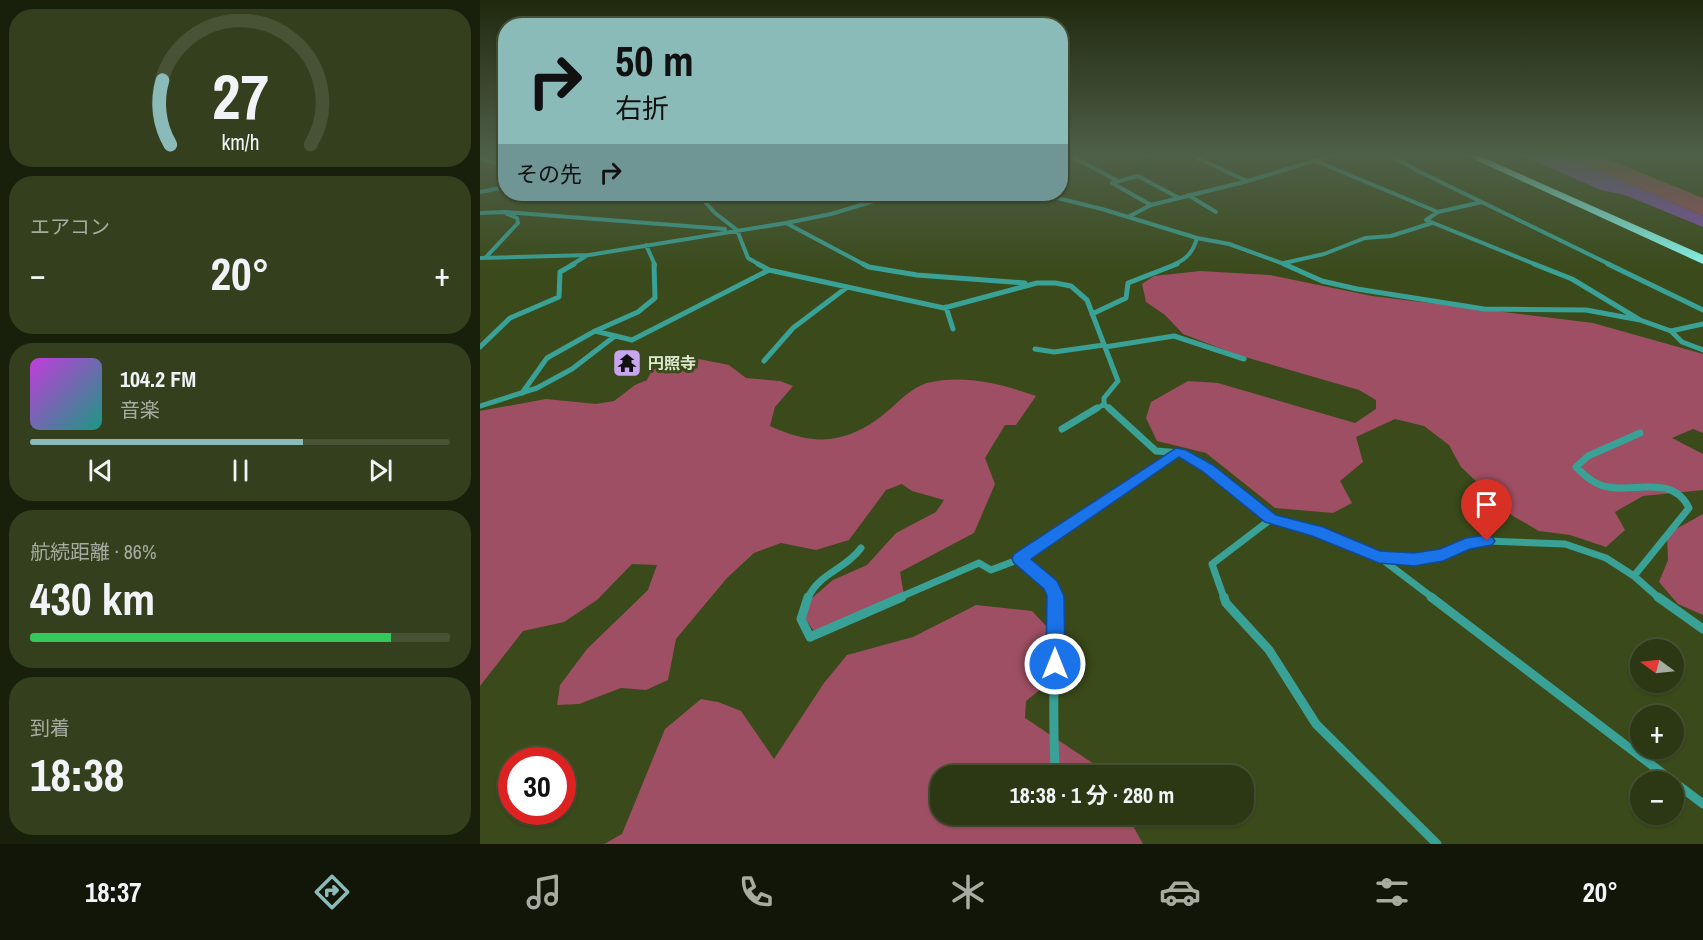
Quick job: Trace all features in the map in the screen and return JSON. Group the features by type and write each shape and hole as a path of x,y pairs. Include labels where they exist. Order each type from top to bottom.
{"highway":[{"path":"1555,193 1703,260"}],"street":[{"path":"1130,193 1151,206"},
{"path":"1170,193 1179,198"},
{"path":"1127,217 1151,206 1195,193"},
{"path":"1394,193 1438,212"},
{"path":"1465,193 1703,310"},
{"path":"1188,195 1216,212"},
{"path":"704,201 715,213 737,230 748,258 769,270 846,288 946,307 963,306 1030,284"},
{"path":"483,257 589,255 786,223 831,214 872,201"},
{"path":"1067,201 1197,238 1229,244 1283,263 1322,281 1418,300 1484,309 1586,310 1640,320 1671,331 1682,342 1703,350"},
{"path":"1482,202 1438,212 1426,220 1572,279 1640,320"},
{"path":"480,213 502,212 737,230"},
{"path":"483,257 518,223 517,218 502,212"},
{"path":"786,223 869,267 917,275 1030,284 1056,281 1071,285 1085,297 1119,381 1104,398 1104,404 1156,452 1181,453 1208,468 1271,519 1317,531 1379,557 1660,771"},
{"path":"1283,263 1324,254 1365,238 1391,236 1432,223"},
{"path":"1092,314 1126,298 1128,284 1137,277 1175,266 1189,258 1197,238"},
{"path":"522,393 547,358 596,331 638,312 655,298 655,265 646,244"},
{"path":"480,347 510,318 560,297 560,272 589,255"},
{"path":"596,331 632,340 769,270"},
{"path":"764,361 779,341 793,328 846,288"},
{"path":"946,307 953,329"},
{"path":"1671,331 1703,324"},
{"path":"480,405 537,388 572,369 615,336"},
{"path":"1035,349 1054,352 1174,336 1244,359"},
{"path":"1062,429 1104,404"},
{"path":"1634,576 1689,508 1687,500 1668,487 1608,487 1587,479 1576,467 1587,456 1640,433"},
{"path":"861,548 855,557 821,579 807,598 801,619 810,637 979,563 991,570 1020,559 1176,452"},
{"path":"1271,519 1212,564 1226,603 1269,650 1316,724 1437,844"},
{"path":"1379,557 1414,560 1443,555 1466,544 1487,541 1565,544 1606,558 1634,576 1668,606 1703,628"},
{"path":"1020,559 1051,586 1055,596 1055,687 1052,704 1055,765"},
{"path":"1684,790 1703,804"}],"shaded area":[{"path":"1617,193 1651,193 1703,216 1703,227"},
{"path":"1651,193 1692,193 1703,198 1703,216"},
{"path":"1200,271 1270,275 1372,296 1593,323 1703,354 1703,433 1693,429 1672,438 1703,454 1703,490 1643,496 1615,512 1625,530 1606,547 1570,535 1539,531 1513,516 1461,467 1449,445 1424,426 1395,419 1356,437 1363,462 1340,481 1352,503 1333,513 1275,508 1206,453 1157,441 1146,418 1151,402 1188,381 1218,383 1355,423 1376,409 1376,400 1359,390 1238,355 1183,334 1165,315 1146,302 1142,284 1154,276"},
{"path":"683,356 729,365 746,378 780,381 793,386 775,407 770,426 787,433 818,439 833,439 861,430 912,391 927,383 941,380 983,382 1036,396 1016,425 1005,425 985,458 995,484 974,533 900,572 904,595 815,633 805,618 812,598 833,580 867,565 896,533 936,512 944,500 912,491 902,484 886,490 849,540 816,550 781,543 754,553 727,578 676,639 668,680 646,690 621,688 579,704 557,705 560,685 587,649 648,590 657,565 632,564 597,600 564,622 523,631 480,686 480,411 546,399 596,404 614,401 635,385 647,380 653,370 661,364"},
{"path":"1703,514 1703,615 1678,604 1659,582 1668,560 1667,534"},
{"path":"976,605 1032,611 1048,628 1048,683 1026,701 1025,718 1096,765 930,765 930,825 1133,825 1143,844 604,844 622,834 665,729 701,699 718,702 741,711 774,759 824,683 847,655 913,637"}],"place":[{"name":"円照寺","path":"627,363"}],"route":[{"path":"1055,664 1055,596 1051,586 1020,559 1176,452 1208,468 1271,519 1317,531 1379,557 1414,560 1443,555 1466,544 1487,541"}]}
